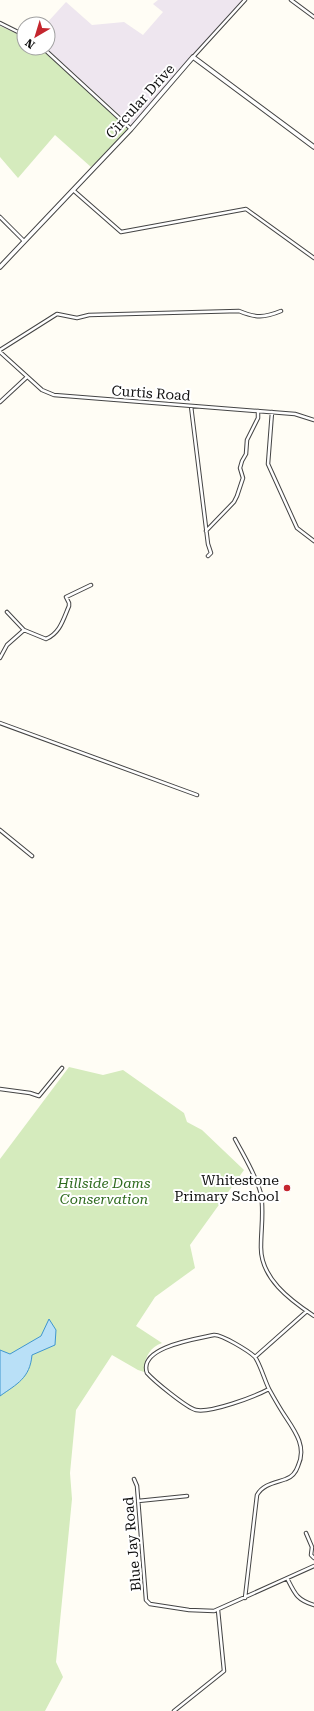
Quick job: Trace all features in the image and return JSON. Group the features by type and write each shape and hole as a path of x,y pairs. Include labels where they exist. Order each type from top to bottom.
{"street":[{"path":"193,57 245,0"},
{"path":"291,0 314,17"},
{"path":"0,23 16,31"},
{"path":"52,56 131,129"},
{"name":"Circular Drive","path":"0,267 131,129 193,57 314,147"},
{"path":"73,190 122,232 246,209 314,257"},
{"path":"0,218 24,241"},
{"path":"0,351 57,314 77,318 89,315 239,311 250,315 264,317 281,311"},
{"name":"Curtis Road","path":"0,351 42,390 54,395 295,414 314,420"},
{"path":"0,402 27,377"},
{"path":"191,406 206,531 211,553 208,556"},
{"path":"206,531 238,496 242,478 240,468 246,454 247,440 258,418 258,411"},
{"path":"272,412 268,464 297,528 314,541"},
{"path":"7,612 24,630 46,639 54,636 60,628 69,606 66,597 91,585"},
{"path":"0,658 7,645 24,630"},
{"path":"0,723 197,795"},
{"path":"0,830 32,856"},
{"path":"0,1089 30,1093 39,1096 62,1068"},
{"path":"235,1139 261,1194 263,1213 261,1248 263,1265 278,1287 314,1316"},
{"path":"255,1357 307,1311"},
{"path":"245,1598 257,1495 262,1488 288,1479 296,1471 301,1461 302,1452 298,1436 269,1389 255,1357 220,1335 186,1341 157,1351 152,1354 147,1361 147,1373 189,1408 198,1410 244,1401 269,1389"},
{"name":"Blue Jay Road","path":"134,1479 137,1486 147,1602 151,1604 209,1612 218,1610 314,1566"},
{"path":"138,1501 187,1496"},
{"path":"306,1533 312,1547 311,1555 314,1558"},
{"path":"288,1578 298,1598 304,1602 314,1605"},
{"path":"174,1711 224,1671 218,1610"}],"shaded area":[{"path":"158,0 244,0 191,57 132,126 55,56 56,16 53,16 66,2 92,25 124,22 143,35 163,12 153,4"}],"green space":[{"path":"0,26 16,33 16,56 49,56 127,127 127,131 91,167 55,135 18,178 0,157"},
{"name":"Hillside Dams Conservation","path":"69,1067 103,1075 123,1070 184,1113 187,1122 202,1130 244,1170 190,1245 195,1268 155,1297 136,1326 162,1343 154,1347 149,1352 144,1372 112,1355 76,1410 70,1473 72,1499 56,1662 63,1677 45,1711 0,1711 0,1159"}],"water":[{"path":"49,1319 56,1330 55,1345 32,1355 29,1369 22,1380 0,1396 0,1350 10,1354 41,1336"}],"place":[{"name":"Whitestone Primary School","path":"287,1188"}]}
